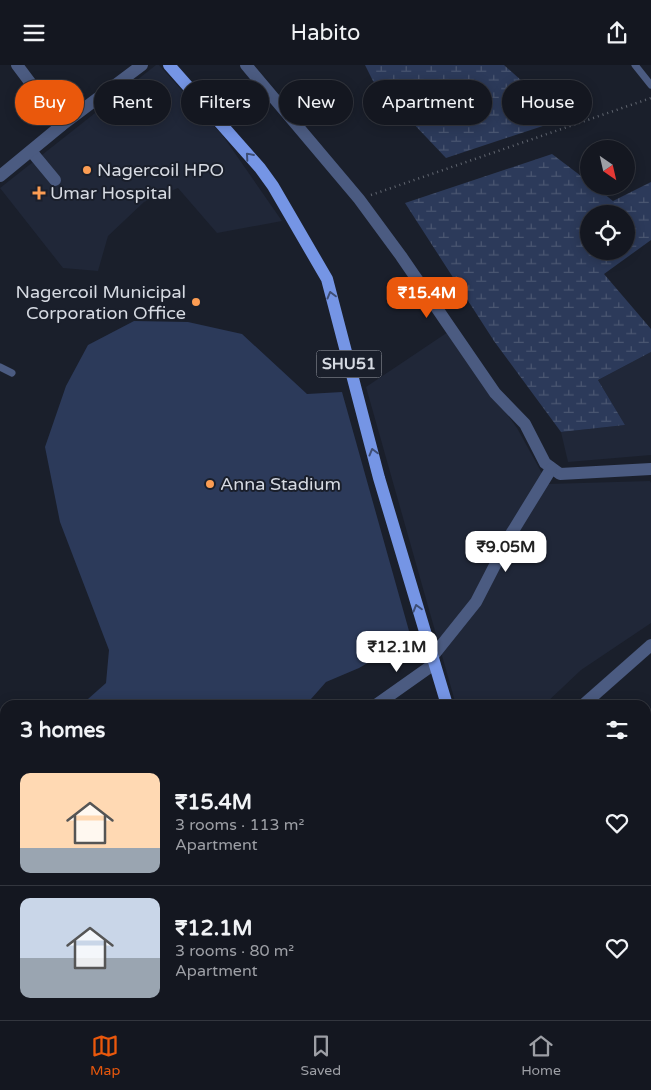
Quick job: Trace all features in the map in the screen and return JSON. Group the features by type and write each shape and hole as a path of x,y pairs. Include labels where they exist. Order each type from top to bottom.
{"main road":[{"name":"SHU51","path":"169,65 260,168 273,186 327,279 379,478 446,700"}],"street":[{"path":"17,65 28,80"},
{"path":"84,108 142,65"},
{"path":"246,65 359,199 401,256 495,393 525,424 545,463 551,469 560,474 651,469"},
{"path":"0,177 62,125"},
{"path":"31,151 55,180"},
{"path":"382,700 433,660 476,602 511,533 551,469"},
{"path":"589,700 651,645"}],"lane":[{"path":"635,65 651,85"},
{"path":"0,367 12,373"}],"path":[{"path":"359,199 651,98"}],"shaded area":[{"path":"156,65 159,65 181,89 181,125 213,125 223,136 282,221 217,233 178,188 144,202 108,236 98,271 63,268 0,188 80,125 84,125 84,122 94,114 94,125 171,125 171,80 137,80"},
{"path":"448,332 517,428 548,484 650,481 651,623 581,670 549,700 455,700 366,387"},
{"path":"651,352 651,455 568,462 561,432 625,425 598,380"}],"green space":[{"path":"365,65 504,65 521,80 502,80 502,125 546,125 446,158 415,125 492,125 492,80 372,80"},
{"path":"552,154 580,175 580,195 605,195 613,201 625,195 635,195 635,190 651,182 651,240 635,252 635,205 580,205 580,260 623,260 604,274 651,329 651,352 598,380 625,425 561,432 494,341 405,203"},
{"name":"Anna Stadium","path":"134,321 188,322 242,334 307,394 342,392 411,638 359,668 326,682 311,700 85,700 106,683 109,650 60,522 45,447 66,386 88,345"}],"place":[{"name":"Nagercoil HPO","path":"87,170"},
{"name":"Umar Hospital","path":"39,193"},
{"name":"Nagercoil Municipal Corporation Office","path":"196,302"},
{"name":"Anna Stadium","path":"210,484"}]}
